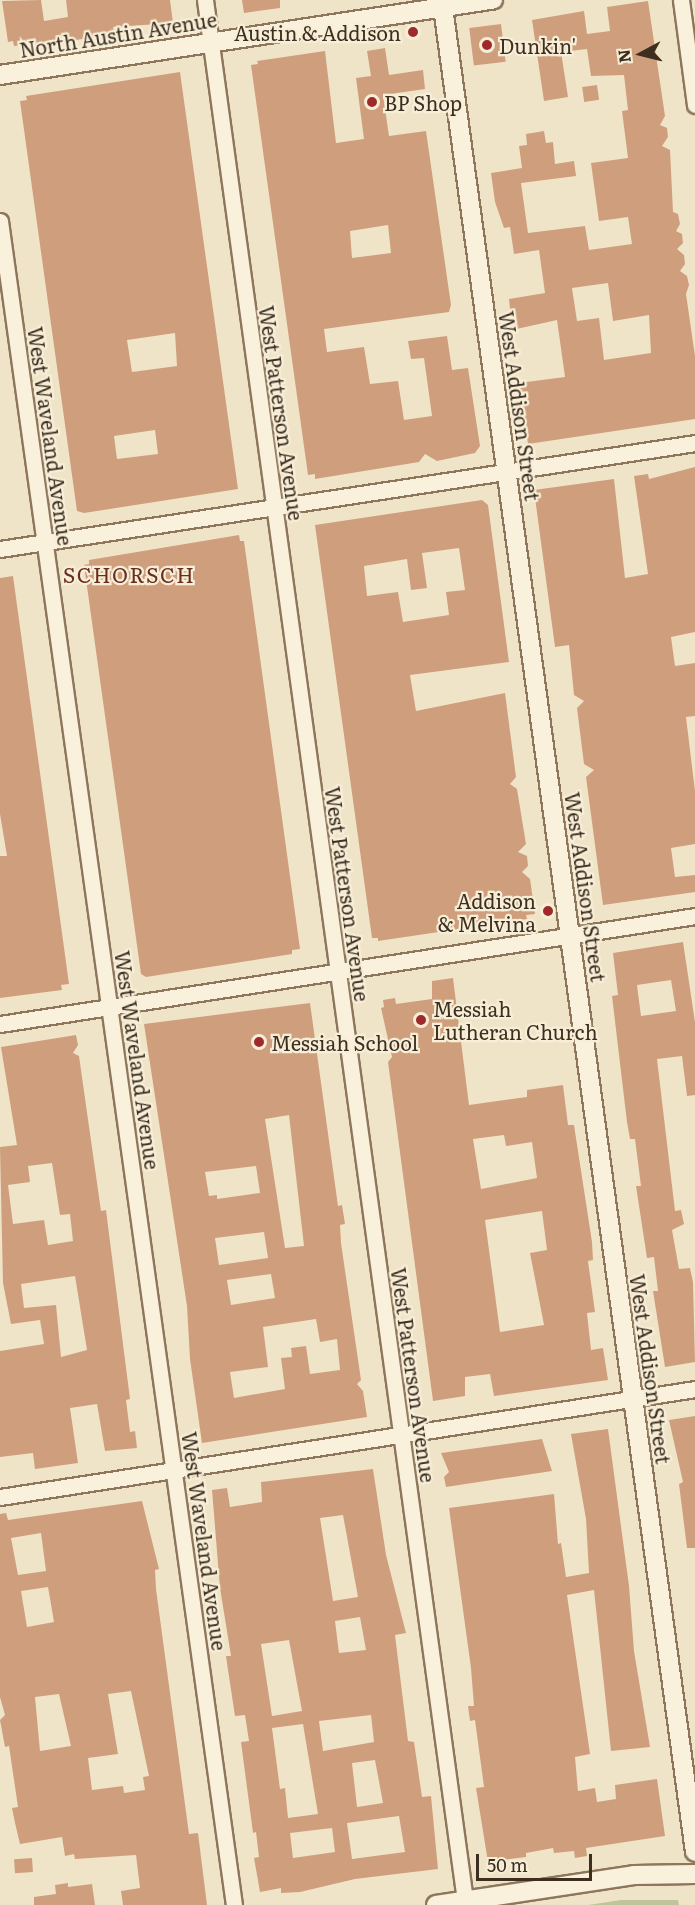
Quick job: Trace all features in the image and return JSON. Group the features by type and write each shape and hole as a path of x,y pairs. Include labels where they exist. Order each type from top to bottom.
{"street":[{"name":"West Patterson Avenue","path":"205,0 465,1901"},
{"name":"North Austin Avenue","path":"0,75 443,4 493,0"},
{"path":"681,0 695,105"},
{"name":"West Addison Street","path":"443,4 695,1852"},
{"name":"West Waveland Avenue","path":"0,221 234,1905"},
{"path":"0,549 695,443"},
{"path":"0,1024 695,916"},
{"path":"0,1497 695,1389"},
{"path":"436,1905 634,1875 695,1874"}],"green space":[{"path":"621,1900 678,1900 679,1905 588,1905"}],"building":[{"path":"41,0 44,21 68,17 66,0 170,0 173,23 113,27 114,33 71,41 14,46 13,41 8,42 2,1"},
{"path":"242,0 280,0 280,8 244,13"},
{"path":"648,1 665,116 660,125 667,128 668,137 662,146 670,150 673,212 678,214 680,224 676,231 682,234 683,243 677,249 684,255 685,264 680,271 687,276 689,285 686,294 695,356 695,419 528,444 519,383 565,377 557,320 512,330 509,299 545,293 539,250 514,254 510,227 504,228 495,202 491,173 522,168 519,146 527,145 526,134 544,131 546,143 553,142 555,164 574,161 576,176 521,183 528,233 585,226 589,250 632,244 628,217 599,221 591,163 628,158 622,111 628,110 624,75 591,76 587,49 561,52 568,97 544,101 532,20 584,11 587,34 610,31 607,7","holes":["608,283 613,321 649,315 651,353 604,360 599,318 577,321 572,288"]},
{"name":"Dunkin'","path":"501,24 506,62 474,66 469,28"},
{"path":"385,48 389,75 423,70 425,89 383,95 389,136 426,131 451,305 449,312 324,329 327,352 364,347 370,384 398,381 404,420 432,416 424,358 411,359 408,341 447,336 452,370 468,368 480,446 475,453 437,461 425,454 419,462 315,479 315,474 308,475 251,65 258,64 257,61 325,51 336,143 364,139 356,78 371,76 367,51","holes":["388,225 391,253 352,258 350,231"]},
{"path":"180,72 238,489 84,513 77,511 20,101 27,100 26,96","holes":["175,333 177,366 132,372 127,340","155,430 158,454 117,459 114,436"]},
{"path":"597,85 599,100 584,102 582,87"},
{"path":"695,467 695,632 671,637 675,666 695,663 695,716 686,717 695,791 695,844 671,848 675,877 695,875 695,892 603,905 586,777 594,770 584,764 577,708 584,701 574,695 569,645 555,647 534,490 614,479 625,578 648,574 634,476 648,474 649,479"},
{"path":"482,500 488,505 509,662 410,675 416,711 505,693 516,777 510,784 517,789 526,844 518,852 527,856 528,866 522,872 530,879 535,914 526,915 527,919 378,941 378,938 372,938 315,525","holes":["459,548 465,590 446,592 449,615 403,622 398,592 367,596 364,566 407,559 411,590 427,588 422,553"]},
{"path":"239,535 240,541 244,541 300,949 292,950 292,954 146,977 141,974 84,565 89,564 89,560"},
{"path":"13,576 69,984 61,985 62,990 0,998 0,856 7,856 0,814 0,578"},
{"path":"683,942 695,1022 695,1095 687,1096 682,1056 657,1059 675,1211 681,1210 684,1224 672,1230 679,1269 690,1268 693,1282 695,1362 665,1367 653,1291 658,1291 654,1257 647,1258 636,1186 641,1186 635,1139 630,1139 627,1122 612,996 618,995 613,953","holes":["671,980 676,1011 641,1016 637,985"]},
{"path":"453,978 469,1105 527,1097 527,1090 563,1085 568,1125 574,1125 592,1242 593,1260 588,1261 595,1312 587,1313 591,1350 603,1348 608,1380 494,1396 490,1374 465,1377 465,1396 433,1401 388,1062 392,1057 381,1008 384,1007 383,1000 395,998 396,1004 432,999 432,981","holes":["504,1135 506,1146 532,1142 537,1178 481,1189 473,1139","542,1211 547,1250 530,1253 544,1325 500,1332 485,1220"]},
{"path":"310,1003 338,1206 342,1205 345,1224 340,1225 341,1243 361,1380 357,1384 363,1391 367,1417 202,1443 190,1359 187,1306 144,1024","holes":["289,1115 304,1246 285,1248 265,1119","256,1166 260,1193 217,1199 217,1195 209,1196 205,1172","264,1232 268,1258 219,1265 215,1238","271,1274 275,1298 231,1305 227,1280","316,1319 320,1342 337,1339 340,1370 310,1374 306,1346 291,1348 292,1357 281,1358 285,1389 234,1398 230,1372 268,1367 263,1327"]},
{"path":"76,1035 78,1045 73,1053 79,1056 101,1211 106,1210 130,1399 126,1400 130,1432 135,1431 137,1448 105,1451 97,1404 70,1408 78,1463 35,1469 33,1453 0,1457 0,1351 44,1344 40,1320 11,1324 3,1283 0,1147 17,1145 1,1047","holes":["52,1163 60,1215 70,1214 73,1241 48,1245 44,1220 13,1224 8,1185 30,1182 28,1166","75,1276 87,1350 61,1357 56,1305 24,1308 21,1284"]},
{"path":"695,1416 695,1548 687,1548 679,1484 683,1482 669,1420"},
{"path":"608,1429 629,1586 634,1651 650,1747 611,1751 594,1590 567,1595 590,1754 575,1757 578,1791 595,1788 597,1802 616,1799 615,1785 657,1779 665,1836 586,1848 587,1856 575,1858 574,1851 554,1853 553,1848 526,1853 526,1857 488,1862 476,1788 484,1787 475,1720 470,1721 468,1706 474,1706 471,1668 449,1508 554,1494 558,1544 561,1543 566,1577 589,1573 586,1519 571,1434"},
{"path":"542,1439 552,1471 446,1487 444,1477 449,1472 441,1453"},
{"path":"373,1469 386,1555 406,1633 395,1635 408,1741 414,1742 422,1797 431,1796 438,1869 355,1879 300,1892 281,1893 281,1888 260,1892 254,1858 259,1857 256,1832 253,1833 241,1742 249,1741 245,1715 235,1716 228,1670 226,1656 231,1656 220,1588 212,1490 227,1488 230,1507 262,1502 261,1482","holes":["343,1515 358,1597 333,1601 320,1518","360,1617 366,1650 339,1653 335,1621","289,1640 302,1711 272,1716 261,1644","371,1715 374,1742 323,1751 319,1721","303,1724 318,1814 288,1818 285,1788 280,1789 272,1728","375,1760 383,1803 357,1807 352,1763","399,1816 405,1852 352,1859 347,1823","332,1828 335,1852 293,1858 290,1833"]},
{"path":"142,1501 159,1569 155,1570 156,1589 189,1834 198,1833 207,1905 123,1905 121,1891 140,1888 136,1855 75,1859 74,1854 65,1856 62,1837 20,1844 12,1808 18,1807 9,1746 5,1747 0,1720 5,1715 0,1697 0,1514 6,1513 8,1520","holes":["41,1533 46,1571 18,1575 11,1538","48,1587 54,1622 27,1627 21,1591","131,1691 149,1776 143,1777 145,1790 124,1793 123,1786 92,1790 88,1758 118,1754 108,1694","59,1694 71,1746 40,1751 35,1697"]},
{"path":"32,1858 33,1872 15,1873 14,1859"},
{"path":"68,1883 68,1887 92,1884 95,1905 34,1905 34,1897 56,1894 55,1885"}],"place":[{"name":"Austin & Addison","path":"413,32"},
{"name":"Dunkin'","path":"487,45"},
{"name":"BP Shop","path":"372,102"},
{"name":"Addison & Melvina","path":"548,911"},
{"name":"Messiah Lutheran Church","path":"421,1020"},
{"name":"Messiah School","path":"259,1042"}],"district":[{"name":"SCHORSCH","path":"129,574"}]}
